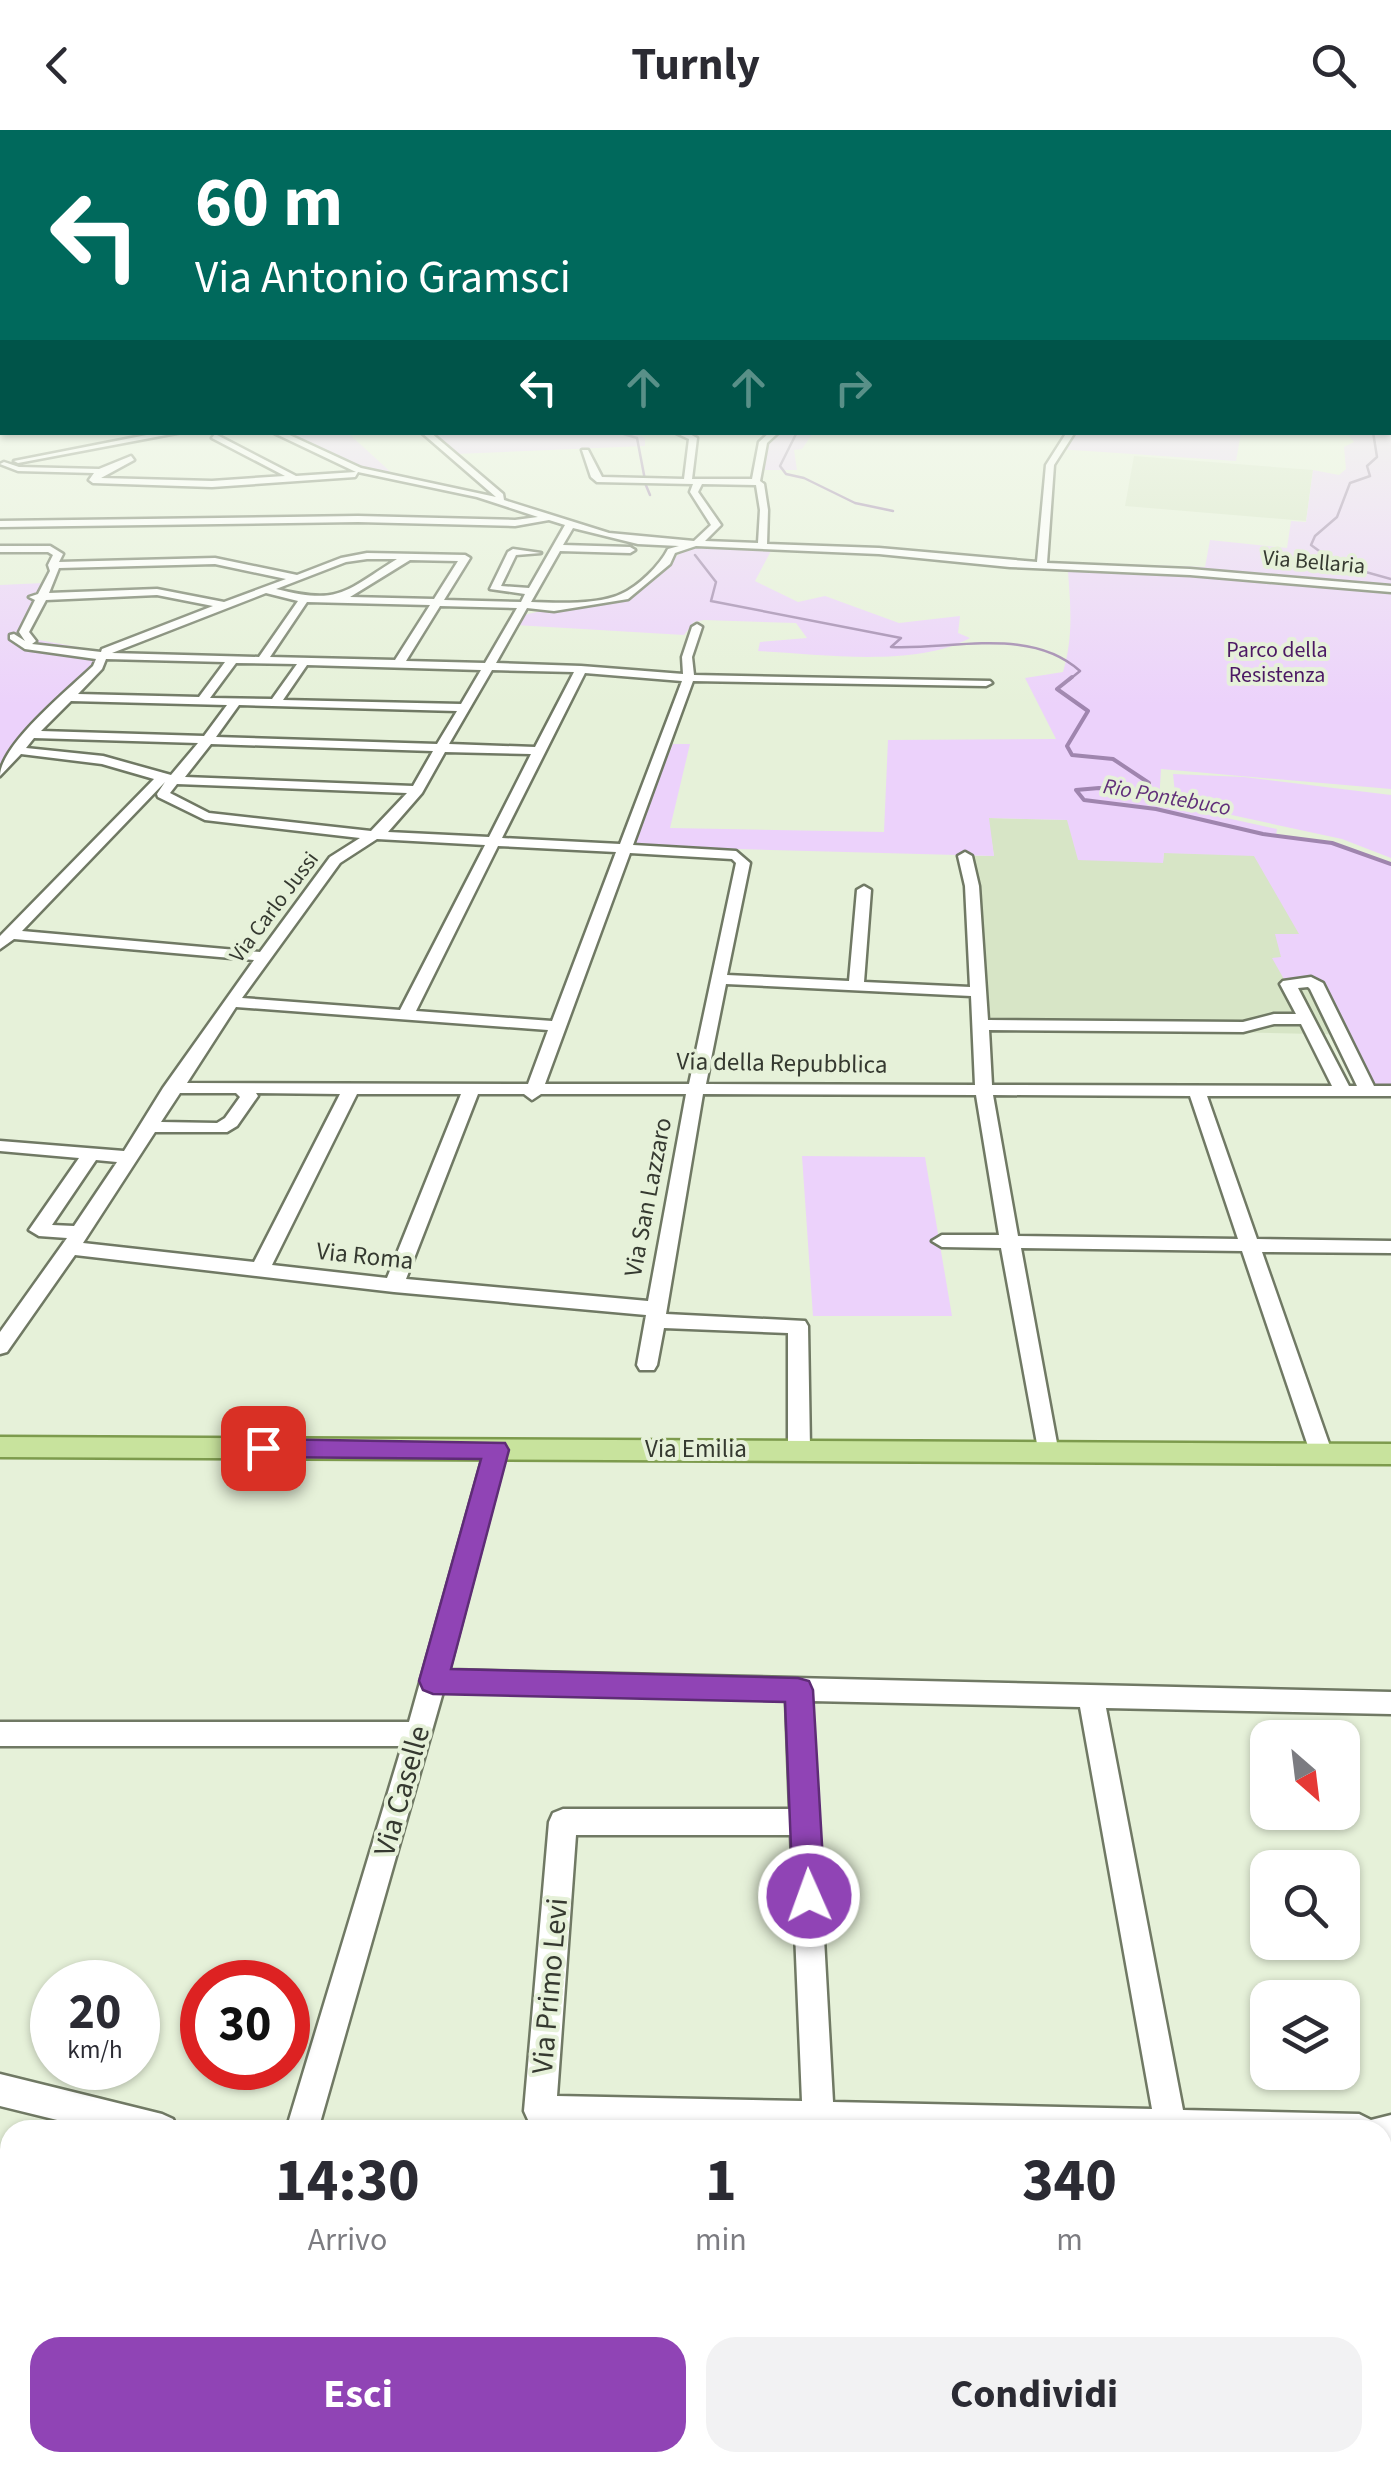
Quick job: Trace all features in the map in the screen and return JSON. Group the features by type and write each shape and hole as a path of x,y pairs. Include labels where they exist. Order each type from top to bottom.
{"main road":[{"name":"Via Emilia","path":"0,1447 1391,1454"}],"street":[{"path":"433,487 500,502 570,524"},
{"path":"490,487 500,496 500,502"},
{"path":"557,548 662,553 691,545 716,525 694,492 696,487"},
{"path":"761,487 762,547"},
{"path":"1050,487 1050,571"},
{"path":"0,524 338,519 515,523 549,518"},
{"name":"Via Bellaria","path":"570,524 645,542 878,551 1050,571 1176,572 1391,588"},
{"name":"Via Carlo Jussi","path":"0,1346 75,1240 231,1002 336,860 375,835 403,810 417,790 570,524"},
{"path":"514,620 542,609 629,594 667,562 662,553 645,542"},
{"path":"0,549 50,549 58,554 52,565"},
{"path":"533,591 495,590 512,552 536,553"},
{"path":"339,600 408,557"},
{"path":"0,772 16,750 108,656 130,642 354,558 465,558 398,664"},
{"path":"52,565 216,562 298,578"},
{"path":"14,637 55,571 52,565"},
{"path":"266,590 304,599 567,606"},
{"path":"38,597 157,592 227,606"},
{"path":"32,641 24,632 38,597"},
{"path":"262,660 304,599"},
{"path":"534,1092 689,678 687,657 697,627"},
{"path":"14,637 108,656"},
{"path":"14,637 24,646 108,656 581,668 689,678 986,683"},
{"path":"202,701 231,662"},
{"path":"276,703 302,665"},
{"path":"406,1014 581,668"},
{"path":"67,697 463,708"},
{"path":"5,939 130,806 167,779 208,740 235,702"},
{"path":"31,734 538,751"},
{"path":"0,761 16,750 114,762 167,779 417,790"},
{"path":"163,794 167,779"},
{"path":"130,806 163,794 205,816 375,835 625,847"},
{"name":"Via San Lazzaro","path":"625,847 722,852 736,856 742,863 647,1365"},
{"path":"965,856 972,886 985,1096 1048,1454"},
{"path":"856,986 864,890"},
{"path":"5,939 266,957"},
{"path":"719,980 978,992"},
{"path":"1312,982 1317,986 1355,1095 1305,1018 1288,984 1312,982"},
{"path":"231,1002 557,1026"},
{"path":"980,1025 1243,1027 1274,1019 1305,1018"},
{"name":"Via della Repubblica","path":"172,1088 244,1092 1199,1097 1391,1092"},
{"path":"260,1270 350,1091"},
{"path":"147,1127 221,1128 231,1122 244,1092"},
{"path":"394,1285 470,1092"},
{"name":"Via della Repubblica","path":"1355,1095 1391,1102"},
{"path":"1199,1097 1322,1455"},
{"path":"0,1146 128,1157"},
{"path":"75,1240 39,1230 91,1154"},
{"name":"Via Roma","path":"75,1240 260,1270 654,1315 798,1326 798,1449"},
{"path":"942,1241 1391,1247"},
{"name":"Via Caselle","path":"305,2120 419,1734 496,1450"},
{"path":"433,1681 1391,1703"},
{"path":"798,1690 818,2118"},
{"path":"1092,1696 1170,2120"},
{"path":"0,1734 419,1734"},
{"name":"Via Primo Levi","path":"806,1822 563,1822 540,2111 889,2120"},
{"path":"0,2090 122,2120"}],"shaded area":[{"path":"1128,487 1311,487 1306,521 1125,506"},
{"path":"988,818 1067,820 1163,862 1164,853 1272,854 1360,1035 985,1027 975,933 957,856 994,856"}],"green space":[{"name":"Parco della Resistenza","path":"1311,487 1391,487 1391,789 1161,769 1159,803 1277,829 1276,836 1332,843 1391,864 1391,1091 1373,1092 1318,979 1285,981 1272,958 1281,957 1275,934 1299,934 1254,856 1164,853 1163,863 1078,860 1067,820 989,818 994,856 630,846 673,744 690,744 670,828 884,832 888,740 1056,739 1025,678 1063,672 1070,623 1068,572 1087,563 1205,567 1210,540 1287,548 1291,521 1306,522"},
{"path":"772,549 755,581 798,602 825,596 899,623 960,616 958,633 970,638 922,653 867,657 758,651 760,642 807,638 796,623 704,620 694,622 684,635 515,625 524,615 624,598 683,551"},
{"path":"44,583 22,637 100,651 106,659 0,766 0,585"},
{"path":"1173,774 1244,777 1391,795 1391,858 1342,839 1176,803"},
{"path":"802,1156 925,1157 952,1316 813,1316"}],"waterway":[{"name":"Rio Pontebuco","path":"647,487 650,495"},
{"path":"823,487 855,503 893,511"},
{"path":"1348,487 1337,517 1315,536 1311,545 1337,564 1391,579"},
{"name":"Rio Pontebuco","path":"695,555 716,582 711,601 901,638 891,647 990,643 1038,649 1060,657 1080,671 1069,680"},
{"name":"Rio Pontebuco","path":"1072,677 1057,689 1088,711 1067,746 1072,755 1113,759 1149,783 1149,789 1141,794 1099,788 1076,790 1084,800 1156,809 1263,834 1332,843 1391,864"}],"route":[{"path":"263,1448 496,1450 433,1681 798,1690 809,1896"}]}
